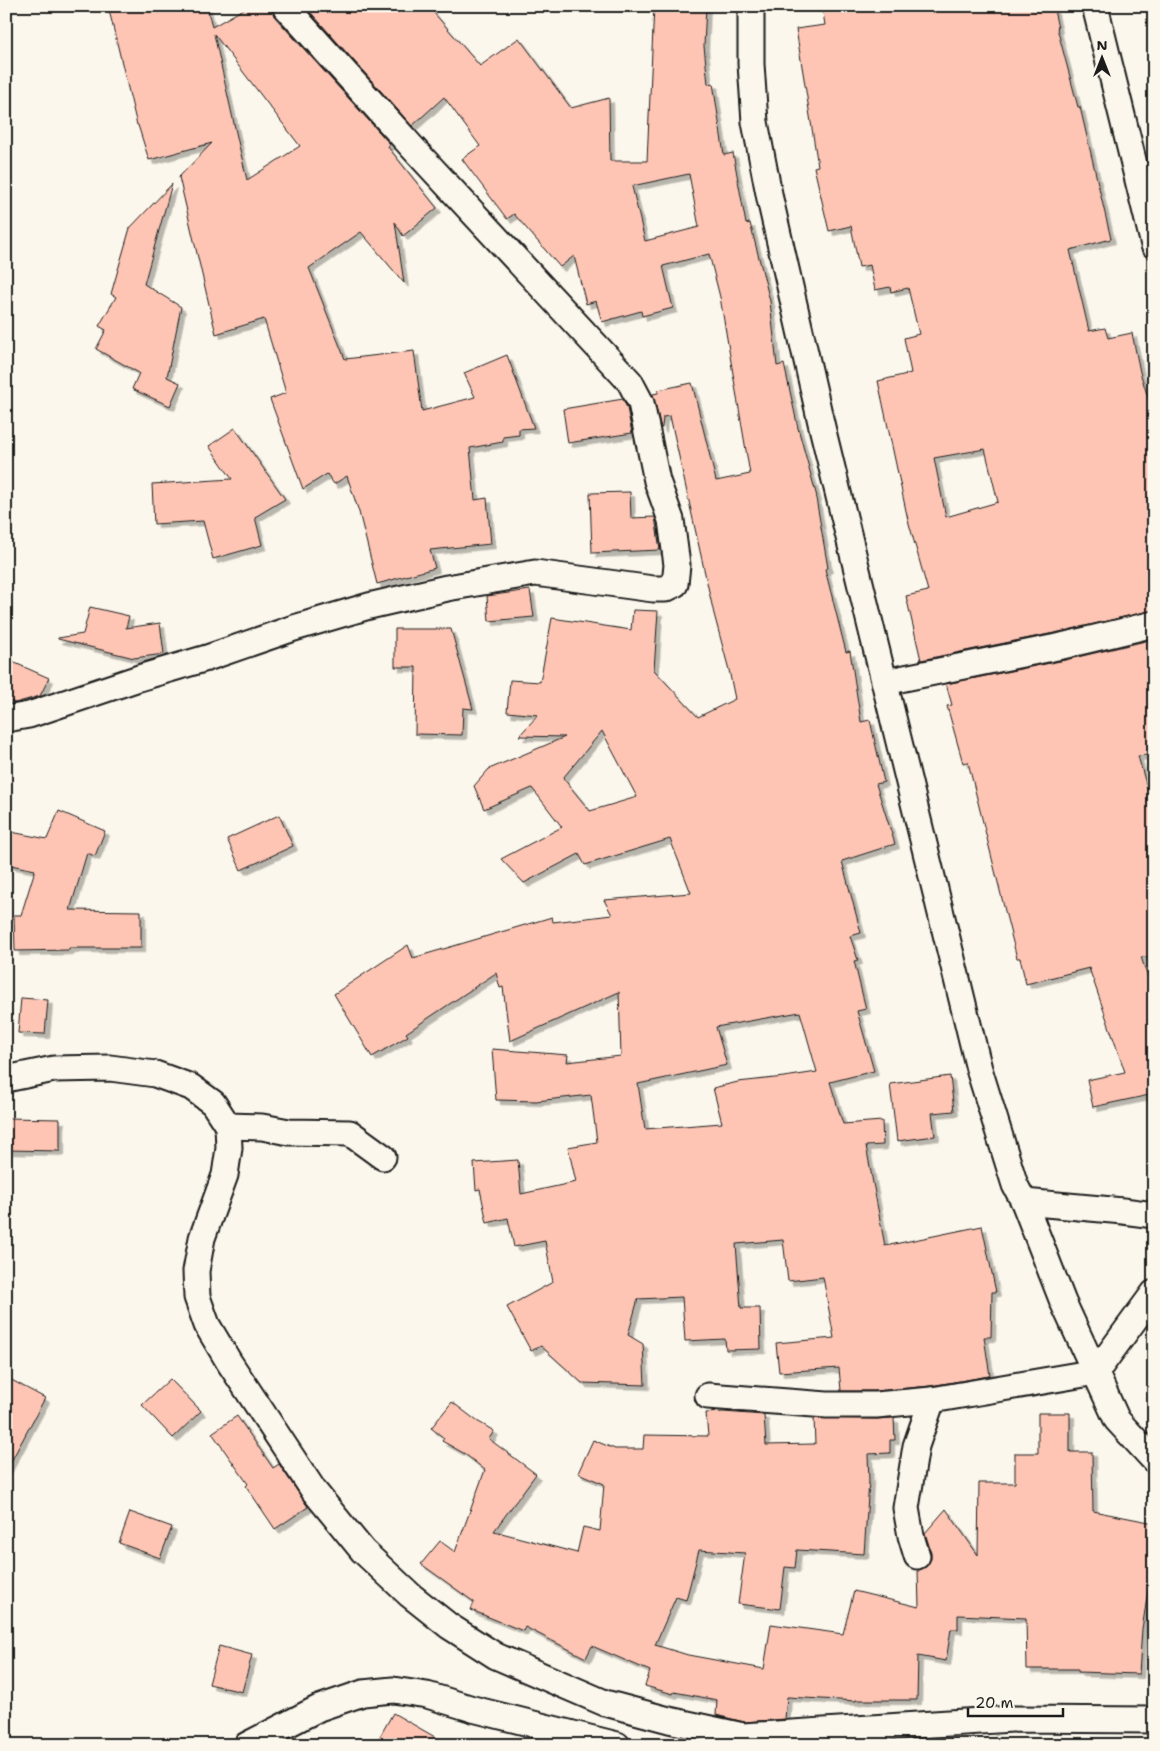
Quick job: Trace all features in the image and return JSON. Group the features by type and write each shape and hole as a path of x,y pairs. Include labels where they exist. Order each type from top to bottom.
{"street":[{"path":"6,716 12,718 29,715 140,678 208,658 294,628 370,606 447,588 535,573 653,589 665,589 675,584 677,565 671,520 656,481 642,403 630,382 432,169 285,6"},
{"path":"751,6 751,64 755,122 770,199 822,427 979,1069 1015,1185 1024,1202 1063,1302 1116,1420 1154,1460"},
{"path":"1096,6 1154,245"},
{"path":"885,682 1062,646 1154,624"},
{"path":"6,1079 54,1069 110,1068 154,1074 191,1087 213,1103 228,1126 229,1148 225,1175 202,1238 196,1271 197,1297 207,1325 314,1492 363,1551 410,1595 496,1656 605,1703 669,1720 735,1741 1012,1719 1154,1720"},
{"path":"228,1126 262,1126 290,1132 350,1133 383,1157"},
{"path":"1024,1202 1154,1215"},
{"path":"708,1396 827,1405 876,1405 932,1400 1096,1372 1154,1293"},
{"path":"917,1556 906,1508 916,1446 932,1400"},
{"path":"247,1745 319,1708 363,1693 393,1690 426,1695 473,1709 617,1745"}],"building":[{"path":"108,6 207,6 212,27 249,6 271,6 274,16 390,144 388,147 437,208 403,236 395,222 404,283 361,232 309,268 345,359 414,351 422,411 475,397 464,373 507,355 534,428 519,429 519,435 503,437 503,442 470,448 475,500 487,498 491,544 430,550 435,568 377,584 359,512 347,476 334,484 327,474 303,489 270,399 286,393 264,319 216,334 179,177 212,143 149,160 137,125","holes":["214,34 300,146 247,180"]},
{"path":"305,6 428,6 480,66 519,38 571,108 609,98 610,161 647,161 654,6 706,6 704,46 708,84 713,83 724,155 733,153 746,224 750,223 770,301 777,366 784,364 798,428 817,497 828,568 825,569 846,652 850,651 861,722 870,720 884,782 876,784 895,844 842,861 861,933 850,936 858,960 854,961 866,1009 857,1011 874,1071 830,1082 843,1124 882,1121 883,1145 866,1146 885,1246 982,1226 996,1292 992,1292 991,1337 984,1337 990,1376 930,1386 875,1391 841,1391 839,1368 779,1372 776,1343 834,1338 823,1277 788,1281 783,1240 736,1244 741,1308 760,1308 761,1349 726,1350 725,1339 685,1341 682,1297 638,1299 628,1335 643,1344 645,1385 582,1383 541,1346 531,1351 507,1307 553,1282 545,1241 514,1247 508,1218 487,1223 480,1189 476,1190 474,1163 518,1160 521,1194 576,1182 568,1147 597,1142 591,1095 536,1101 496,1100 492,1049 568,1055 567,1062 621,1056 619,992 510,1041 503,987 500,988 496,973 406,1033 408,1036 372,1057 334,994 408,945 413,958 552,917 553,922 612,915 604,900 691,893 670,839 585,865 579,854 524,883 501,859 562,827 532,788 484,809 474,786 489,769 565,737 519,736 538,715 507,712 510,680 540,682 552,618 631,630 633,610 658,611 654,670 698,717 735,699 670,416 663,417 661,428 653,394 658,393 658,390 692,383 716,481 750,474 720,297 709,254 663,266 673,308 642,316 641,311 602,322 596,301 586,304 574,256 560,267 514,214 507,219 462,159 480,146 444,97 412,126","holes":["689,174 699,227 645,241 632,186","602,731 637,797 590,811 563,778","800,1012 817,1072 738,1082 713,1088 722,1123 645,1129 638,1084 727,1065 716,1027"]},
{"path":"822,6 1053,6 1078,107 1080,107 1111,239 1070,250 1089,331 1105,328 1108,338 1132,333 1140,372 1154,417 1154,528 1149,530 1154,557 1154,610 1059,632 921,660 906,596 928,591 908,520 878,381 911,373 904,338 919,334 908,288 891,292 890,287 875,290 870,265 859,267 851,226 829,231 814,167 818,166 796,29 825,25","holes":["985,449 998,502 946,517 934,458"]},
{"path":"172,184 144,284 181,307 167,377 180,383 170,406 132,389 139,373 96,349 106,330 99,326 116,297 111,294 130,228"},
{"path":"623,399 627,408 632,433 568,443 563,409"},
{"path":"235,428 285,499 255,517 262,545 213,559 203,521 154,524 152,484 232,479 209,446"},
{"path":"630,492 631,518 655,517 660,550 592,553 590,493"},
{"path":"530,590 534,617 489,621 487,596"},
{"path":"90,607 129,616 126,628 160,623 164,654 134,658 58,639 83,634"},
{"path":"395,629 451,629 473,709 463,708 462,735 415,734 416,667 395,667"},
{"path":"1154,639 1154,754 1138,756 1154,812 1154,956 1141,957 1154,996 1154,1094 1093,1107 1087,1080 1125,1072 1089,968 1026,984 1020,958 1017,958 968,762 963,763 947,706 952,705 946,684 1065,660"},
{"path":"6,659 49,678 40,696 15,703 6,699"},
{"path":"59,811 105,831 95,856 87,853 70,910 141,911 141,948 69,948 69,950 15,951 14,915 21,915 35,870 6,864 6,831 47,839"},
{"path":"279,815 293,846 241,870 227,839"},
{"path":"21,998 48,1000 45,1034 18,1033"},
{"path":"950,1076 954,1111 932,1113 935,1136 897,1141 890,1084"},
{"path":"6,1118 60,1119 60,1151 6,1150"},
{"path":"6,1377 45,1398 6,1471"},
{"path":"170,1379 201,1411 173,1438 142,1405"},
{"path":"452,1402 494,1431 489,1439 536,1474 494,1531 577,1553 583,1527 600,1531 604,1484 578,1473 593,1440 615,1449 643,1449 644,1435 708,1436 706,1413 723,1412 764,1415 766,1445 815,1444 814,1418 894,1418 895,1440 890,1440 890,1453 868,1454 869,1481 864,1554 797,1550 795,1568 785,1567 780,1609 738,1604 745,1553 699,1550 686,1600 676,1597 655,1645 688,1655 764,1669 771,1624 843,1634 854,1591 919,1607 918,1570 927,1566 931,1559 931,1552 925,1533 946,1509 978,1555 979,1483 1015,1483 1015,1453 1038,1453 1038,1413 1070,1413 1070,1452 1092,1452 1093,1511 1154,1523 1154,1554 1142,1629 1139,1674 1078,1672 1078,1669 1027,1669 1026,1618 958,1615 958,1629 951,1629 946,1661 918,1656 917,1700 856,1701 787,1697 785,1719 744,1722 716,1715 717,1700 674,1692 673,1694 645,1686 650,1671 592,1646 586,1658 525,1627 523,1631 471,1610 474,1602 421,1564 440,1541 455,1552 485,1470 465,1454 442,1441 444,1438 431,1428"},
{"path":"237,1416 273,1468 279,1464 308,1507 275,1529 246,1486 248,1484 212,1433"},
{"path":"130,1512 172,1527 160,1558 119,1543"},
{"path":"219,1646 252,1655 242,1692 209,1684"},
{"path":"393,1713 449,1745 375,1745"}]}
